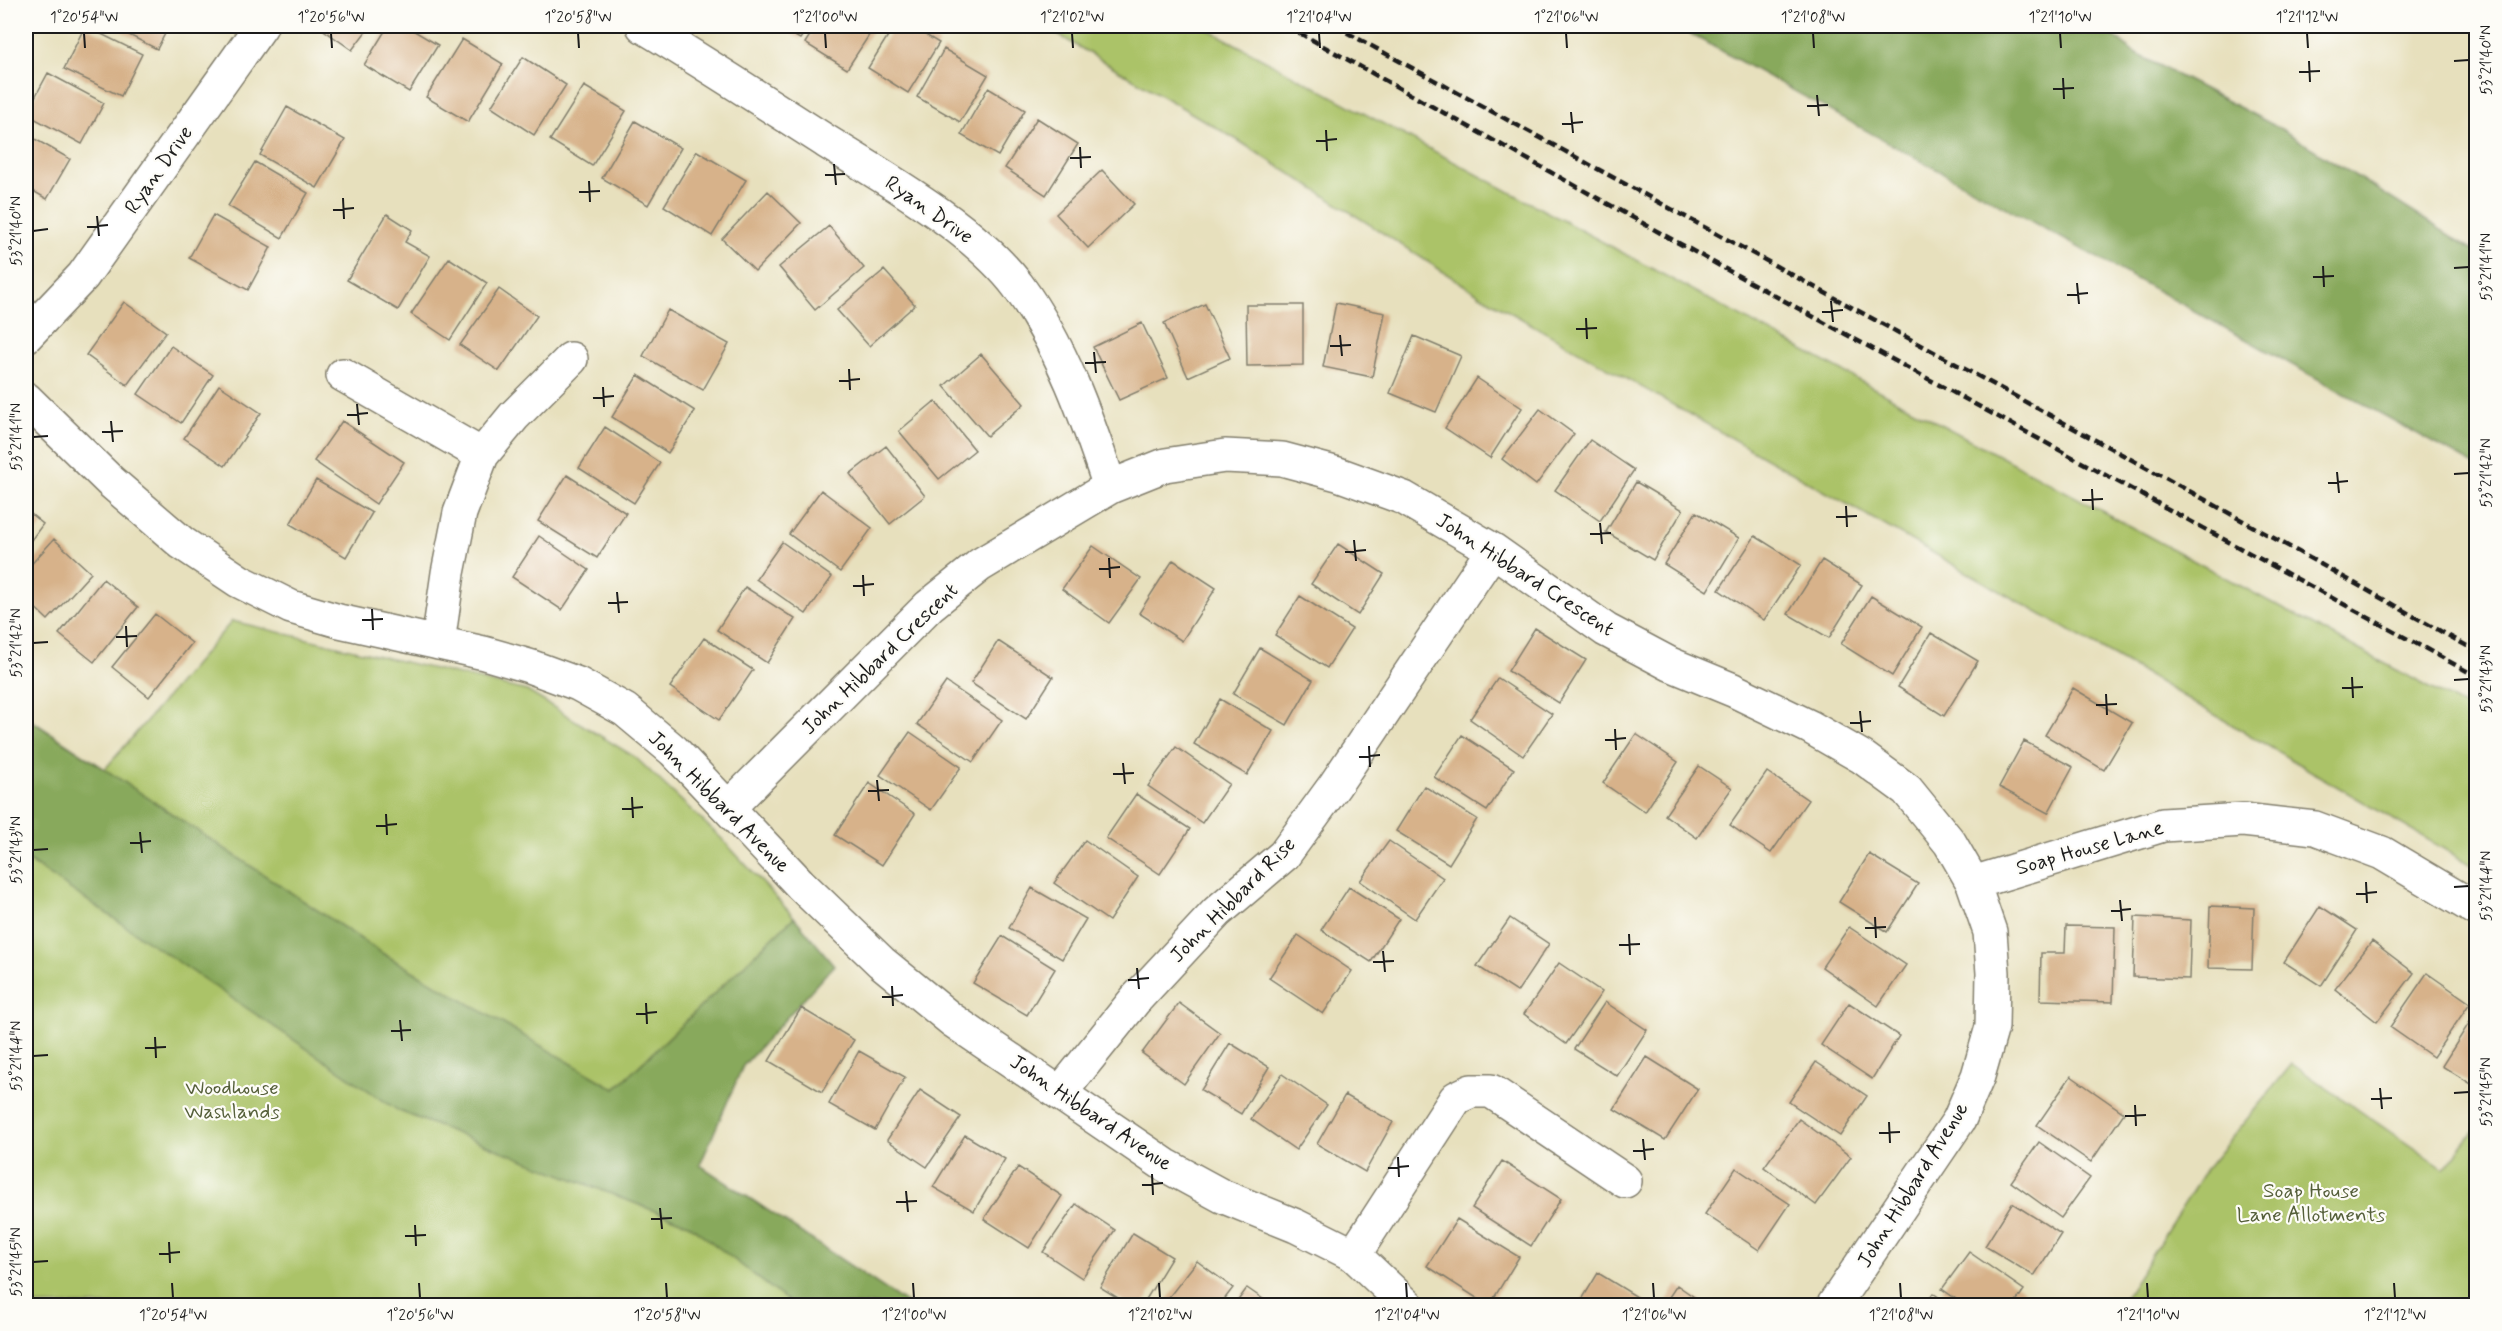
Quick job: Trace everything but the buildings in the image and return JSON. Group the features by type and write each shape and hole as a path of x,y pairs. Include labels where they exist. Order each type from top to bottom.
{"street":[{"name":"Ryan Drive","path":"26,336 83,276 261,26"},
{"name":"Ryan Drive","path":"643,26 873,170 925,205 980,247 1017,286 1058,352 1090,426 1110,487"},
{"path":"438,643 448,573 460,513 482,455 514,416 571,358"},
{"path":"343,375 482,455"},
{"name":"John Hibbard Avenue","path":"26,399 110,481 182,543 238,581 291,607 339,621 529,666 578,684 625,710 674,751 800,884 881,962 952,1020 1175,1170 1222,1196 1296,1226 1354,1255 1408,1305"},
{"name":"John Hibbard Crescent","path":"729,807 929,606 980,566 1110,487 1165,465 1225,456 1282,459 1338,474 1404,498 1493,550 1606,630 1670,664 1733,690 1810,727 1862,757 1907,790 1950,843 1973,883"},
{"name":"John Hibbard Rise","path":"1061,1092 1135,1000 1217,912 1284,855 1341,776 1493,550"},
{"name":"Soap House Lane","path":"1973,883 2163,825 2243,820 2315,828 2371,849 2476,909"},
{"name":"John Hibbard Avenue","path":"1833,1305 1959,1120 1978,1076 1992,1027 1993,973 1990,932 1973,883"},
{"path":"1354,1255 1456,1098 1471,1091 1491,1091 1625,1181"}],"green space":[{"path":"1043,26 1202,26 2476,713 2476,868 2130,665 1478,294 1239,141"},
{"path":"1676,26 2102,26 2133,52 2283,130 2476,252 2476,466"},
{"name":"Woodhouse Washlands","path":"232,621 527,691 635,757 721,838 794,917 615,1089 700,1165 909,1305 26,1305 26,717 105,769"},
{"path":"26,717 382,953 615,1089 794,917 834,965 743,1066 700,1165 909,1305 793,1305 688,1224 399,1111 26,859"},
{"name":"Soap House Lane Allotments","path":"2292,1064 2444,1169 2476,1128 2476,1290 2466,1305 2120,1305 2207,1168"}],"railway":[{"path":"1287,26 1720,266 2476,676"},
{"path":"1335,26 2202,498 2476,651"}]}
